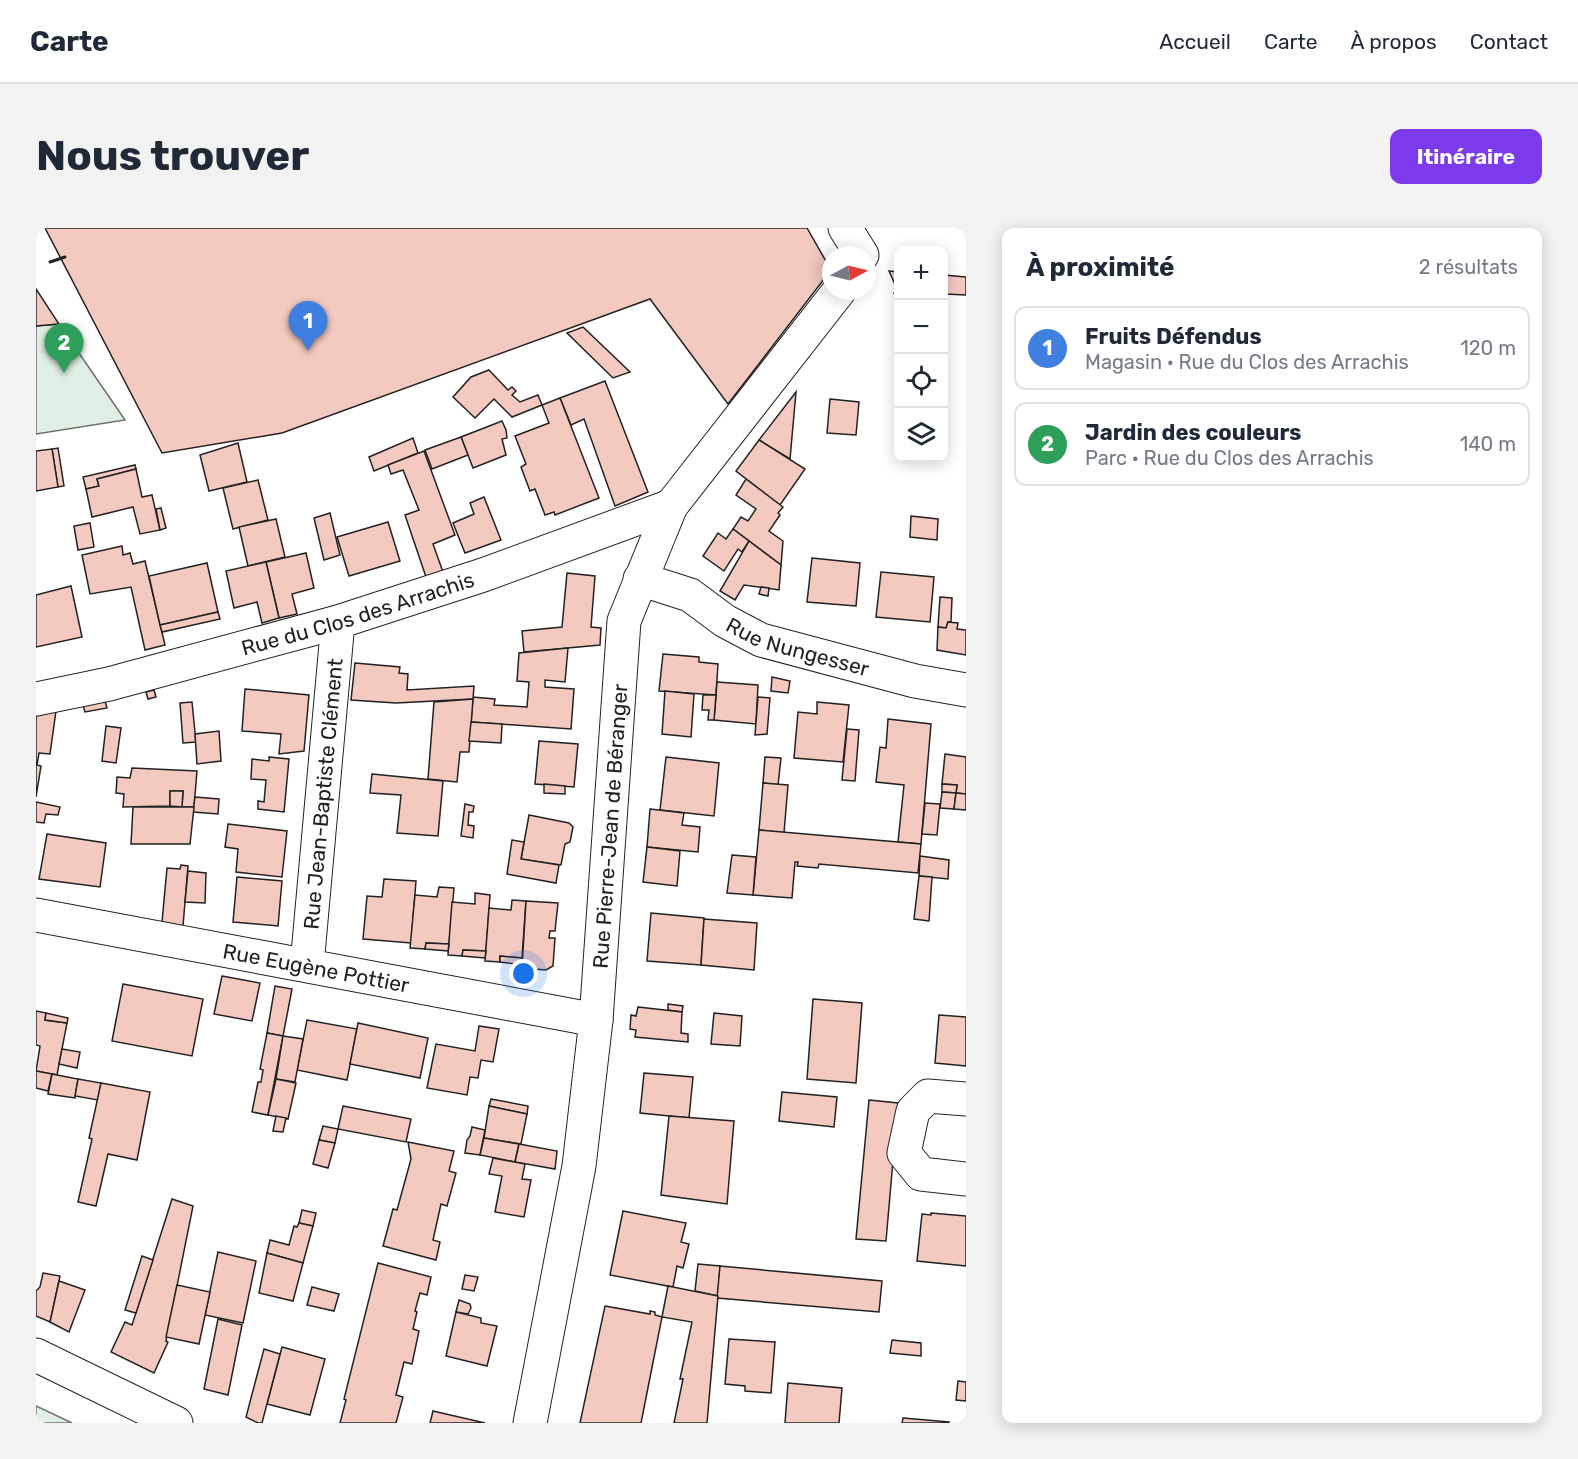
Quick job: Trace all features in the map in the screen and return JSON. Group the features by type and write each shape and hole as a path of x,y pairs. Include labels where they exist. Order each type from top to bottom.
{"street":[{"path":"845,228 856,246"},
{"name":"Rue Pierre-Jean de Béranger","path":"530,1423 579,1166 596,1020 624,621 671,506 832,300"},
{"name":"Rue du Clos des Arrachis","path":"36,699 109,684 338,622 483,575 671,506"},
{"name":"Rue Nungesser","path":"640,579 690,595 724,621 761,640 915,681 966,690"},
{"name":"Rue Jean-Baptiste Clément","path":"307,965 338,622"},
{"name":"Rue Eugène Pottier","path":"36,915 596,1020"},
{"path":"966,1099 928,1096 913,1111 904,1153 921,1174 966,1179"},
{"path":"36,1355 176,1423"}],"green space":[{"path":"59,324 125,420 36,434 36,326"},
{"path":"36,1406 72,1423 36,1423"}],"building":[{"path":"45,228 807,228 822,254 822,282 728,404 650,299 282,433 162,453"},
{"path":"889,271 894,272 894,282"},
{"path":"948,275 966,277 966,295 948,294"},
{"path":"36,289 59,324 36,326"},
{"path":"583,327 630,372 613,378 567,333"},
{"path":"489,370 508,390 512,387 516,391 512,395 520,402 538,395 542,405 512,417 494,399 475,418 453,397 471,377"},
{"path":"605,381 648,492 615,506 584,419 571,425 560,398"},
{"path":"796,392 791,448 790,459 759,440"},
{"path":"560,398 599,498 555,515 554,512 545,515 535,489 530,491 521,467 526,464 515,436 549,423 542,405"},
{"path":"830,399 859,402 856,435 827,433"},
{"path":"502,421 507,438 502,439 506,455 473,468 461,437"},
{"path":"461,437 468,455 432,469 425,450"},
{"path":"413,438 418,453 374,471 369,457"},
{"path":"759,440 805,469 780,505 736,471"},
{"path":"238,443 247,482 209,491 200,455"},
{"path":"58,448 64,486 58,487 52,449"},
{"path":"52,449 58,487 36,491 36,451"},
{"path":"424,451 455,535 433,544 443,572 426,577 405,515 419,510 403,470 391,474 388,465"},
{"path":"135,465 136,469 97,479 99,486 86,489 83,477"},
{"path":"136,469 142,497 152,495 160,530 140,534 133,507 92,517 86,489 99,486 97,479"},
{"path":"746,479 783,507 769,531 783,541 781,565 733,529 741,517 748,521 756,509 736,495"},
{"path":"258,480 268,520 233,529 223,488"},
{"path":"484,497 501,540 465,553 453,523 474,514 470,503"},
{"path":"161,508 166,528 160,530 156,509"},
{"path":"330,513 340,555 324,560 314,518"},
{"path":"911,516 938,519 937,540 910,537"},
{"path":"276,519 285,557 248,566 239,527"},
{"path":"388,522 400,561 349,576 337,537"},
{"path":"90,523 94,547 78,550 74,526"},
{"path":"733,529 749,541 742,552 738,549 724,571 703,556 718,533 726,539"},
{"path":"749,541 781,565 779,590 744,585 735,600 720,591"},
{"path":"122,546 123,555 130,553 133,564 145,561 165,645 145,650 131,587 90,594 82,555"},
{"path":"306,553 314,588 292,594 297,614 279,618 266,562"},
{"path":"812,558 860,563 856,606 807,602"},
{"path":"266,562 279,618 262,623 257,602 234,608 226,571"},
{"path":"207,563 218,612 160,625 149,576"},
{"path":"881,572 934,577 930,622 876,617"},
{"path":"567,573 595,576 591,627 601,628 600,645 524,652 522,631 562,627"},
{"path":"71,586 82,637 36,647 36,595"},
{"path":"761,587 769,588 768,596 759,594"},
{"path":"940,597 952,598 951,622 948,622 946,628 938,627"},
{"path":"218,612 220,619 162,632 160,625"},
{"path":"948,622 958,623 957,629 966,630 966,655 937,650 938,627 946,628"},
{"path":"568,648 565,682 545,680 545,687 574,689 571,729 471,722 473,697 495,699 494,705 527,707 529,682 517,681 519,653"},
{"path":"663,654 699,657 699,662 718,664 716,695 659,691"},
{"path":"355,663 400,667 399,673 408,674 407,690 474,686 473,699 396,703 351,700"},
{"path":"772,677 790,681 788,693 771,691"},
{"path":"717,682 758,685 756,724 714,720"},
{"path":"245,689 309,695 304,751 279,754 281,734 242,731"},
{"path":"154,690 156,697 148,699 146,692"},
{"path":"665,691 694,694 691,737 662,734"},
{"path":"703,695 716,695 714,720 708,720 709,710 702,710"},
{"path":"758,697 770,698 767,734 755,735"},
{"path":"473,699 469,752 460,752 457,782 428,779 434,702"},
{"path":"105,701 107,708 85,712 83,705"},
{"path":"192,702 196,742 183,743 180,703"},
{"path":"817,702 849,705 843,762 794,758 798,712 817,714"},
{"path":"56,711 50,754 39,753 37,765 41,766 36,797 36,716"},
{"path":"888,719 931,724 921,844 898,842 904,785 876,782 880,747 886,748"},
{"path":"471,722 502,724 501,743 469,741"},
{"path":"106,726 121,728 116,763 102,761"},
{"path":"847,729 859,730 855,781 842,780"},
{"path":"219,731 221,761 197,764 195,734"},
{"path":"539,741 578,744 574,787 535,784"},
{"path":"945,754 966,757 966,794 956,793 957,785 942,784"},
{"path":"269,757 289,759 284,812 258,809 258,801 264,802 266,780 251,779 252,759 269,761"},
{"path":"666,757 719,763 714,816 660,810"},
{"path":"765,757 781,758 778,785 763,783"},
{"path":"132,768 197,771 194,807 182,807 183,791 170,791 170,806 123,807 124,794 116,793 117,777 130,778"},
{"path":"372,774 443,781 438,836 397,833 401,795 370,793"},
{"path":"763,783 788,785 784,833 759,830"},
{"path":"544,784 565,786 565,794 544,793"},
{"path":"942,784 957,785 956,793 942,792"},
{"path":"170,791 183,791 182,807 170,806"},
{"path":"942,792 956,793 954,809 940,808"},
{"path":"956,793 966,794 966,810 954,809"},
{"path":"195,797 219,799 218,814 193,812"},
{"path":"36,802 60,807 58,815 46,814 44,823 36,822"},
{"path":"925,803 940,804 937,835 922,834"},
{"path":"465,804 474,806 473,812 469,812 468,825 474,826 473,838 461,836"},
{"path":"133,807 194,807 190,844 131,844"},
{"path":"650,809 684,813 682,825 700,827 698,852 647,847"},
{"path":"529,815 569,823 573,827 570,842 565,844 561,865 521,859"},
{"path":"228,824 287,831 282,877 236,872 238,849 225,847"},
{"path":"759,830 921,844 918,873 819,864 818,868 797,866 798,862 795,862 792,898 753,895"},
{"path":"47,834 106,843 100,887 39,879"},
{"path":"512,840 524,842 521,859 559,865 556,883 507,874"},
{"path":"647,847 680,851 677,886 643,882"},
{"path":"732,855 756,857 753,895 727,893"},
{"path":"920,856 949,860 948,879 919,876"},
{"path":"181,865 188,866 183,926 162,922 167,868 180,869"},
{"path":"188,871 206,873 205,903 185,902"},
{"path":"919,876 932,877 929,921 914,919"},
{"path":"237,877 282,881 278,926 233,922"},
{"path":"384,879 416,881 411,943 363,939 367,896 382,897"},
{"path":"439,887 454,888 449,944 426,943 425,949 410,948 415,895 437,897"},
{"path":"475,893 490,895 486,951 463,950 462,956 448,955 452,902 475,904"},
{"path":"512,900 526,901 522,958 500,956 500,962 485,961 489,908 511,910"},
{"path":"526,901 558,903 555,931 550,931 549,938 555,938 553,966 546,970 522,968"},
{"path":"651,913 704,918 701,965 647,961"},
{"path":"704,919 757,923 754,970 701,965"},
{"path":"426,943 449,944 448,951 425,949"},
{"path":"463,950 486,951 485,958 462,956"},
{"path":"500,956 522,958 522,965 500,962"},
{"path":"222,976 260,983 252,1021 214,1014"},
{"path":"123,984 203,999 192,1056 112,1041"},
{"path":"275,986 292,989 283,1036 267,1033"},
{"path":"813,999 862,1003 856,1083 807,1079"},
{"path":"668,1004 683,1006 682,1012 668,1010"},
{"path":"638,1007 682,1012 681,1033 688,1034 688,1042 635,1037 636,1030 630,1029 631,1015 636,1016"},
{"path":"36,1011 46,1013 45,1020 67,1023 57,1075 36,1071 40,1046 36,1045"},
{"path":"46,1013 68,1018 67,1023 45,1020"},
{"path":"714,1013 742,1016 740,1046 711,1044"},
{"path":"939,1015 966,1017 966,1066 935,1063"},
{"path":"307,1020 357,1029 347,1080 297,1070"},
{"path":"358,1023 428,1038 420,1078 350,1064"},
{"path":"479,1026 499,1029 493,1062 481,1060 478,1078 470,1077 467,1095 427,1088 436,1044 475,1051"},
{"path":"267,1033 283,1036 268,1115 252,1112 258,1082 261,1082 263,1070 260,1069"},
{"path":"283,1036 303,1039 295,1082 276,1079"},
{"path":"62,1049 80,1052 77,1068 59,1064"},
{"path":"36,1071 52,1074 48,1091 36,1088"},
{"path":"644,1073 693,1077 689,1118 640,1113"},
{"path":"52,1074 78,1079 75,1098 48,1094"},
{"path":"78,1079 101,1083 98,1100 75,1096"},
{"path":"276,1079 296,1083 288,1119 268,1115"},
{"path":"101,1083 150,1092 137,1160 108,1154 96,1206 78,1202"},
{"path":"782,1092 837,1097 834,1127 779,1121"},
{"path":"491,1099 528,1106 527,1114 489,1106"},
{"path":"869,1100 898,1103 886,1241 856,1239"},
{"path":"343,1106 411,1119 406,1142 338,1129"},
{"path":"489,1106 527,1114 521,1144 484,1138"},
{"path":"276,1116 286,1118 283,1132 273,1131"},
{"path":"669,1116 734,1121 727,1204 661,1195"},
{"path":"323,1126 338,1129 335,1143 319,1140"},
{"path":"472,1127 485,1130 480,1155 465,1153"},
{"path":"484,1138 519,1144 515,1162 480,1155"},
{"path":"319,1140 335,1143 328,1168 313,1164"},
{"path":"408,1142 454,1151 449,1171 456,1173 447,1206 441,1204 433,1240 440,1242 436,1260 383,1246 393,1209 397,1210 411,1159"},
{"path":"519,1144 557,1151 555,1169 515,1162"},
{"path":"493,1158 525,1164 522,1179 531,1180 524,1217 495,1212 502,1176 489,1174"},
{"path":"172,1199 193,1206 166,1341 168,1342 154,1373 111,1352 125,1322 132,1325"},
{"path":"302,1210 316,1213 313,1226 299,1223"},
{"path":"623,1211 686,1223 681,1242 689,1244 683,1268 677,1266 673,1287 610,1275"},
{"path":"931,1213 966,1216 966,1266 917,1261 922,1214 931,1215"},
{"path":"299,1223 313,1226 303,1263 267,1253 270,1240 289,1245 294,1226 297,1227"},
{"path":"218,1252 256,1261 243,1323 205,1315"},
{"path":"267,1253 303,1263 293,1301 259,1293"},
{"path":"142,1256 153,1260 136,1313 125,1310"},
{"path":"378,1263 431,1277 427,1295 420,1293 415,1311 417,1312 413,1329 419,1331 412,1364 404,1362 396,1395 403,1397 396,1423 340,1423 346,1400 344,1399"},
{"path":"698,1264 720,1266 718,1296 695,1291"},
{"path":"720,1266 882,1281 879,1312 717,1298"},
{"path":"43,1273 60,1276 50,1322 36,1316 36,1291 40,1287"},
{"path":"465,1275 478,1277 474,1291 462,1289"},
{"path":"59,1281 85,1290 69,1332 50,1322"},
{"path":"177,1285 210,1292 199,1344 166,1337"},
{"path":"668,1286 718,1296 707,1423 674,1423 683,1379 680,1379 692,1322 662,1317"},
{"path":"312,1287 339,1294 334,1311 307,1305"},
{"path":"459,1300 470,1304 468,1314 456,1312"},
{"path":"605,1306 650,1314 650,1311 662,1317 641,1423 580,1423"},
{"path":"456,1312 481,1318 481,1323 497,1326 487,1366 446,1356"},
{"path":"218,1319 242,1325 228,1395 204,1389"},
{"path":"729,1339 775,1342 771,1393 745,1391 745,1386 725,1384"},
{"path":"892,1340 921,1343 921,1356 890,1353"},
{"path":"282,1347 325,1359 310,1415 267,1404"},
{"path":"264,1349 280,1354 262,1423 258,1423 246,1417"},
{"path":"958,1381 966,1382 966,1401 956,1400"},
{"path":"788,1383 842,1388 839,1423 785,1423"},
{"path":"433,1411 485,1423 430,1423"},
{"path":"903,1418 949,1422 949,1423 902,1423"}],"wall":[{"path":"50,262 65,257"}],"place":[{"name":"Fruits Défendus","path":"308,351"},
{"name":"Jardin des couleurs","path":"64,373"}]}
